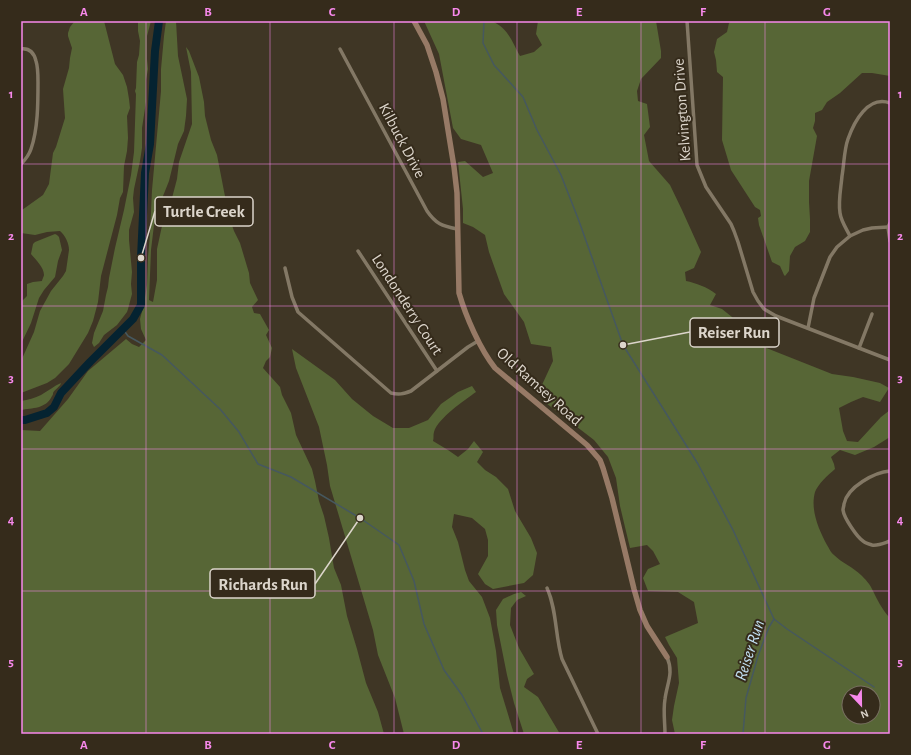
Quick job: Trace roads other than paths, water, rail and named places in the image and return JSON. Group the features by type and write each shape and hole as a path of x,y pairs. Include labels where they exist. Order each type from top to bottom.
{"street":[{"name":"Old Ramsey Road","path":"414,21 427,45 443,100 456,187 459,293 478,341 495,368 587,445 600,460 612,498 640,610 647,626 670,663 670,675 664,699 665,734"},
{"name":"Kelvington Drive","path":"687,21 697,165 706,188 731,224 753,292 758,301 764,309 776,316 890,360"},
{"path":"21,49 26,48 30,50 38,66 38,107 31,150 21,164"},
{"name":"Kilbuck Drive","path":"340,49 432,219 438,224 457,229"},
{"path":"850,236 842,221 839,200 848,140 864,109 870,105 880,102 890,103"},
{"path":"890,223 888,227 890,241"},
{"path":"808,328 814,298 830,257 837,247 850,236 863,230 888,227"},
{"name":"Londonderry Court","path":"358,251 437,371"},
{"path":"285,268 292,297 298,312 391,393 398,395 411,391 478,341"},
{"path":"859,348 872,314"},
{"path":"890,471 876,474 850,491 846,497 843,510 856,535 863,541 876,545 890,541"},
{"path":"547,588 551,597 562,659 598,734"}],"waterway":[{"path":"21,420 47,413 54,407 61,393 133,319 141,305 141,258 145,173 150,144 155,51 159,21"},
{"name":"Reiser Run","path":"484,21 483,43 494,65 523,97 537,130 561,175 623,345 698,464 733,530 774,619 871,685"},
{"path":"123,329 128,336 162,355 220,409 239,432 258,464 291,477 360,518 399,545 414,581 424,624 444,670 462,695 483,734"},
{"name":"Reiser Run","path":"743,734 746,698 758,656 769,627 774,619"}],"place":[{"name":"Turtle Creek","path":"141,258"},
{"name":"Reiser Run","path":"623,345"},
{"name":"Richards Run","path":"360,518"}]}
